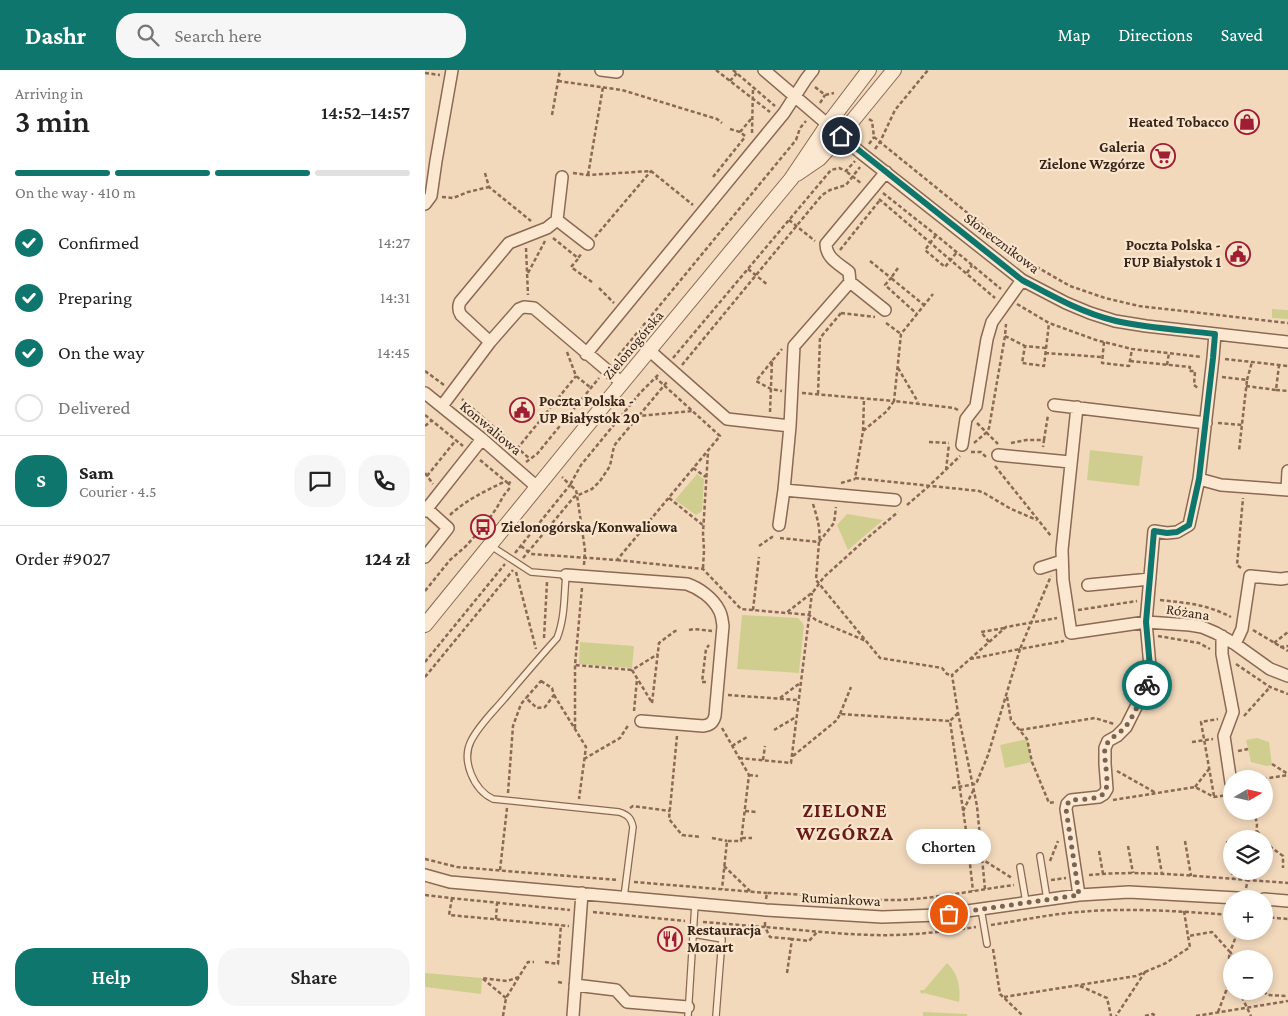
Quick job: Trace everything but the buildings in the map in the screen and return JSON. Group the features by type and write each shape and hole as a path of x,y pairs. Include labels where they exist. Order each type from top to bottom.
{"street":[{"path":"428,200 452,70"},
{"path":"601,70 617,72"},
{"name":"Słonecznikowa","path":"764,70 861,153 1022,280 1066,303 1115,321 1288,342"},
{"name":"Zielonogórska","path":"425,625 791,179 827,124 839,94 869,70"},
{"name":"Zielonogórska","path":"791,179 819,159 841,136 894,70"},
{"path":"586,354 795,96 809,74"},
{"path":"779,525 790,426 794,346 849,282 849,272 830,254 826,244 886,172"},
{"path":"490,342 461,315 458,306 509,243 547,228 557,220 567,175"},
{"path":"557,220 588,244"},
{"path":"963,449 966,419 976,406 987,339 993,322 1022,280"},
{"path":"849,282 885,310"},
{"path":"441,406 490,342 519,309 524,307 534,308 622,383"},
{"path":"1079,895 1066,809 1071,800 1099,797 1104,794 1107,789 1105,748 1108,741 1117,736 1126,727 1148,684 1150,667 1146,622 1154,531 1177,532 1189,525 1199,479 1215,334"},
{"path":"650,351 727,419 790,426"},
{"name":"Konwaliowa","path":"425,393 537,487"},
{"path":"1054,404 1206,423"},
{"path":"1065,636 1062,556 1077,407"},
{"path":"425,557 448,528 426,510 482,439"},
{"path":"998,455 1070,462"},
{"path":"1199,479 1221,485 1287,490 1288,471"},
{"path":"784,490 895,500"},
{"path":"1040,568 1062,556"},
{"path":"566,576 687,584 696,587 719,609 723,626 713,722 703,726 637,719"},
{"path":"1235,644 1242,629 1250,576 1288,578"},
{"path":"1088,585 1149,579"},
{"name":"Różana","path":"1065,636 1146,622 1202,627 1235,644 1270,669 1288,676"},
{"path":"1222,636 1222,654 1233,712 1225,736 1229,770"},
{"name":"Rumiankowa","path":"425,875 450,882 695,904 882,917 939,915 1079,895 1129,892 1223,897"},
{"path":"573,1016 582,893"},
{"path":"1273,899 1288,900"},
{"path":"575,985 616,990 627,1002 688,1011"}],"lane":[{"path":"490,546 531,572 566,576 563,612 557,638 483,723 471,740 469,766 476,784 481,791 493,800 627,814 632,821 633,827 624,897"},
{"path":"1040,856 1047,899"},
{"path":"1020,867 1026,902"},
{"path":"688,1011 695,904"},
{"path":"981,909 990,944"},
{"path":"693,934 722,939 716,1016"}],"path":[{"path":"552,115 560,70"},
{"path":"716,70 753,99 800,128"},
{"path":"733,70 753,87 779,114"},
{"path":"730,81 737,74"},
{"path":"809,74 825,95 839,94"},
{"path":"558,81 622,90 717,119 722,123"},
{"path":"752,134 753,87"},
{"path":"588,175 603,88"},
{"path":"860,112 872,121 875,137 967,214 1028,262 1070,286 1105,298 1139,306 1288,323"},
{"path":"740,132 752,118"},
{"path":"713,177 745,137 740,132 730,129"},
{"path":"846,172 875,137"},
{"path":"425,662 571,484 581,465 640,393 656,378 831,170 839,168 897,204 1003,290 997,300 880,200 872,189"},
{"path":"588,244 651,171"},
{"path":"567,175 651,171 697,209"},
{"path":"428,200 453,198 489,187"},
{"path":"789,220 830,254 880,200"},
{"path":"892,210 897,204"},
{"path":"523,214 528,295"},
{"path":"528,274 549,235"},
{"path":"936,235 925,250 945,267 957,252"},
{"path":"578,258 571,267 591,282"},
{"path":"870,261 924,305"},
{"path":"967,274 972,265"},
{"path":"898,268 885,285 917,314"},
{"path":"748,269 768,285"},
{"path":"599,288 617,306"},
{"path":"863,431 887,411 894,401 901,334 933,294"},
{"path":"1010,296 1015,302 1049,323 1104,342 1132,349 1288,366"},
{"path":"831,304 841,313 880,318 901,334"},
{"path":"818,394 820,338 841,313"},
{"path":"786,613 813,592 824,577 929,486 963,449 987,432 1005,336 1006,320"},
{"path":"1025,346 1022,363 1044,366 1049,323"},
{"path":"1005,336 1025,346 1046,348"},
{"path":"1104,342 1102,363 1129,366 1132,349"},
{"path":"794,346 786,345 756,381 771,390 954,408 969,415 987,432 1000,446 998,455"},
{"path":"566,348 576,376 591,388"},
{"path":"1045,353 1102,357"},
{"path":"1167,365 1169,353"},
{"path":"769,424 772,361"},
{"path":"1130,361 1190,367 1189,371 1195,371 1194,386 1208,396"},
{"path":"1239,451 1246,386 1252,362"},
{"path":"1276,390 1279,365"},
{"path":"897,367 918,403"},
{"path":"425,370 530,459"},
{"path":"517,449 576,376"},
{"path":"1210,376 1247,380"},
{"path":"617,560 720,436 656,378"},
{"path":"1246,386 1288,391"},
{"path":"855,478 863,431 864,399"},
{"path":"1044,440 1047,416 1054,404"},
{"path":"625,412 630,416 639,416 692,411"},
{"path":"425,426 432,420"},
{"path":"1206,423 1242,425"},
{"path":"435,485 426,474 456,440"},
{"path":"929,442 949,443"},
{"path":"963,449 981,452 990,461 1037,520 1062,556"},
{"path":"703,569 708,450"},
{"path":"693,468 707,477"},
{"path":"819,542 834,523 840,483 855,478 982,492 1011,509 1037,520"},
{"path":"449,516 479,493 506,481"},
{"path":"571,484 577,494 585,558 575,665 575,729"},
{"path":"1244,487 1237,565 1250,576"},
{"path":"815,493 813,504 820,536 816,580 880,658 942,668 947,674 952,675"},
{"path":"669,498 704,526"},
{"path":"759,546 772,537 819,542"},
{"path":"521,546 531,554 703,569 741,609 809,615 816,620 867,642"},
{"path":"753,610 759,557"},
{"path":"522,574 514,571 537,650 540,645"},
{"path":"952,788 976,784 989,755 1020,649 1052,573 1055,577"},
{"path":"544,641 547,580"},
{"path":"739,758 791,765 813,592"},
{"path":"989,642 981,632 1006,628"},
{"path":"689,630 714,631 713,638"},
{"path":"632,670 652,702 659,643 675,631 679,631"},
{"path":"1274,644 1288,632"},
{"path":"1148,635 1199,643 1222,654 1270,688 1288,694"},
{"path":"968,660 1020,649 1065,636"},
{"path":"702,682 705,650 709,644"},
{"path":"1280,647 1288,646"},
{"path":"575,665 632,670 658,654"},
{"path":"584,759 621,738 637,719 637,678"},
{"path":"500,870 513,726 521,704 541,681 552,688 554,695 585,746 577,808"},
{"path":"779,699 801,682"},
{"path":"791,757 837,720 851,687"},
{"path":"1192,742 1225,736 1270,688"},
{"path":"717,694 798,700"},
{"path":"526,698 537,708 545,707 554,695"},
{"path":"1006,696 1011,720 1027,739 1032,762 1049,803 1069,802"},
{"path":"1214,797 1201,722 1218,719 1233,712"},
{"path":"840,714 950,720 958,713 977,806 985,889"},
{"path":"715,716 749,775 742,838"},
{"path":"774,730 796,717"},
{"path":"1020,730 1095,718 1126,727"},
{"path":"950,720 973,891"},
{"path":"678,724 669,819 682,835 701,837"},
{"path":"732,746 747,737"},
{"path":"763,760 765,746"},
{"path":"1105,764 1157,793"},
{"path":"1272,764 1288,774"},
{"path":"1195,787 1209,769"},
{"path":"1273,777 1288,774"},
{"path":"749,775 759,776"},
{"path":"1099,797 1114,801 1195,787 1214,797 1223,795"},
{"path":"963,812 974,789"},
{"path":"1052,802 1053,810"},
{"path":"619,812 633,806 670,811"},
{"path":"745,811 756,812"},
{"path":"1043,876 1058,842 1057,834"},
{"path":"712,838 741,841 742,838 752,838"},
{"path":"722,889 727,841"},
{"path":"1185,842 1191,876"},
{"path":"1128,846 1133,873"},
{"path":"1157,846 1162,874"},
{"path":"1273,849 1283,856 1283,868"},
{"path":"969,851 1015,879 1015,885"},
{"path":"1099,851 1103,874"},
{"path":"425,858 457,867 767,893"},
{"path":"724,866 751,891"},
{"path":"1246,890 1248,880 1288,883"},
{"path":"425,895 694,922 765,927 770,937 809,942 817,931"},
{"path":"452,898 449,914 573,926"},
{"path":"496,919 497,903"},
{"path":"1004,997 1136,976 1166,963 1190,947 1184,912"},
{"path":"1273,918 1288,919"},
{"path":"545,962 558,964 561,925"},
{"path":"1188,936 1212,932 1228,950"},
{"path":"787,973 792,939"},
{"path":"990,944 1000,994 1023,1016"},
{"path":"503,1016 506,998 520,973 528,962 534,962"},
{"path":"1116,1016 1145,972"},
{"path":"506,998 482,978 507,981 519,977"},
{"path":"1079,985 1107,998 1111,1016"},
{"path":"1273,995 1288,996"},
{"path":"1218,1012 1223,998"},
{"path":"1243,1000 1251,1016"},
{"path":"1197,1016 1288,1001"},
{"path":"1145,1016 1153,1014 1155,1016"}],"shaded area":[{"path":"1272,309 1288,310 1288,319 1272,318"},
{"path":"1090,450 1143,456 1139,486 1087,480"},
{"path":"697,474 704,479 702,511 696,515 675,500"},
{"path":"847,514 883,520 848,550 837,525"},
{"path":"742,615 798,618 804,625 799,673 737,669"},
{"path":"580,642 634,646 632,668 579,664"},
{"path":"1257,738 1269,742 1272,765 1266,766 1251,762 1246,740"},
{"path":"1027,739 1032,762 1005,768 1000,745"},
{"path":"947,963 954,971 958,981 960,991 959,1002 920,992 924,990"},
{"path":"425,973 482,978 481,994 425,987"},
{"path":"923,1012 967,1014 967,1016 923,1016"}],"way so far":[{"path":"949,914 1079,895 1066,809 1067,804 1071,800 1099,797 1104,794 1107,789 1105,748 1108,741 1117,736 1126,727 1147,685"}],"place":[{"name":"Heated Tobacco","path":"1247,122"},
{"name":"Galeria Zielone Wzgórze","path":"1163,156"},
{"name":"Poczta Polska - FUP Białystok 1","path":"1238,254"},
{"name":"Poczta Polska - UP Białystok 20","path":"522,410"},
{"name":"Zielonogórska/Konwaliowa","path":"483,527"},
{"name":"Chorten","path":"949,914"},
{"name":"Restauracja Mozart","path":"670,939"}],"district":[{"name":"ZIELONE WZGÓRZA","path":"845,822"}],"route":[{"path":"841,136 1022,280 1066,303 1115,321 1215,334 1199,479 1189,525 1177,532 1154,531 1146,622 1150,667 1147,685"}]}
